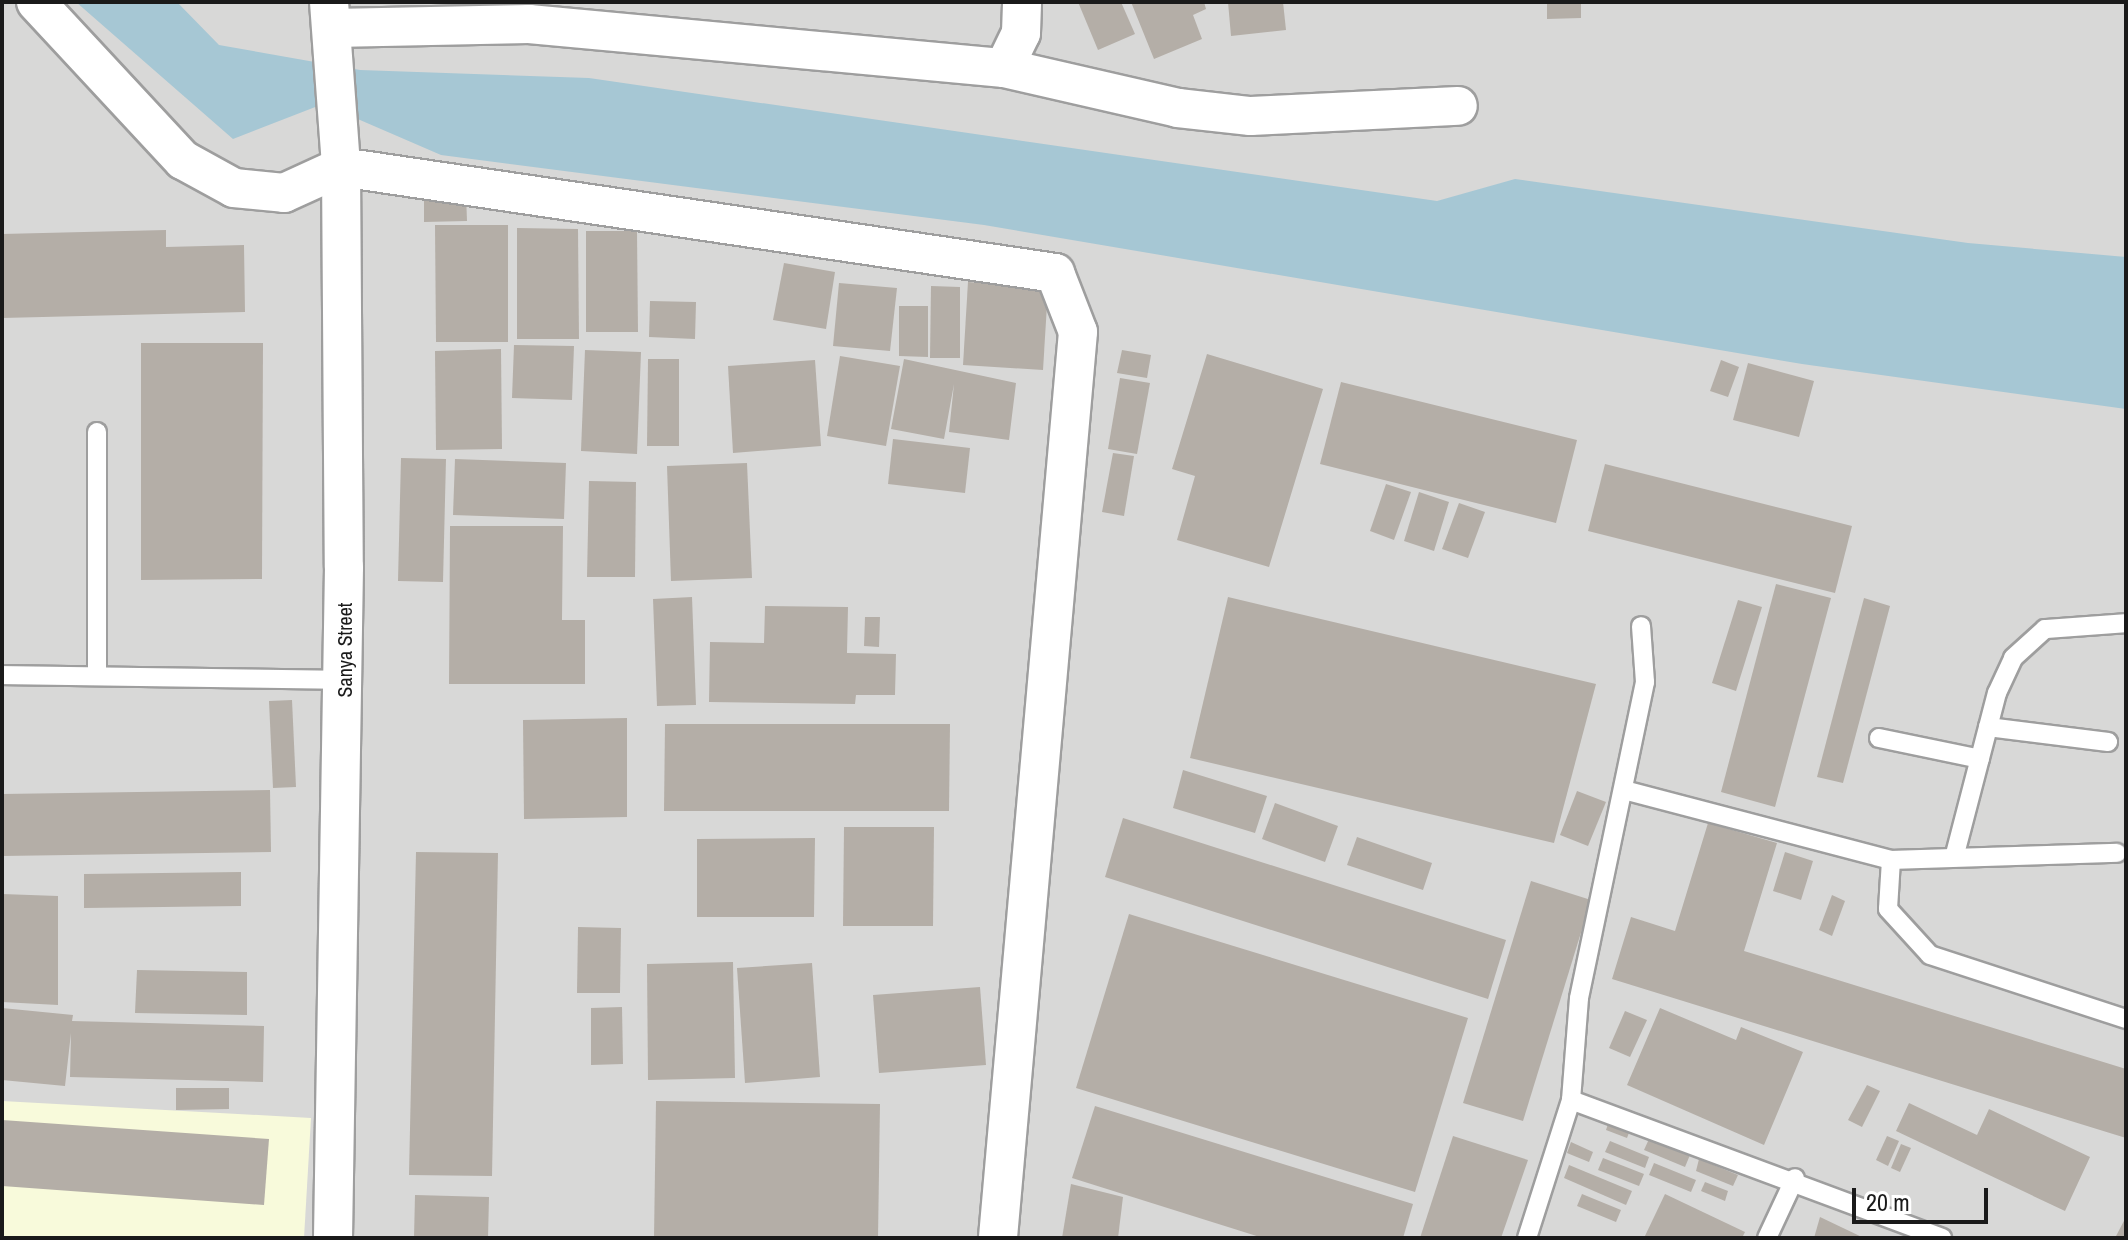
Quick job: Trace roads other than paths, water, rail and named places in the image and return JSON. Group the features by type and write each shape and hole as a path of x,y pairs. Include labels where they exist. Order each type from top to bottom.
{"street":[{"path":"36,2 183,160 234,188 284,193 341,167 1055,273 1078,332 998,1238"},
{"path":"1004,68 1021,33 1022,2"},
{"path":"333,31 529,24 1004,68 1178,108 1251,116 1458,106"},
{"name":"Sanya Street","path":"333,31 333,126 341,167 344,680 333,1238"}],"lane":[{"path":"97,432 97,676"},
{"path":"1955,854 1988,727 2013,658 2045,629 2126,623"},
{"path":"1527,1238 1571,1100 1579,998 1645,682 1641,626"},
{"path":"2,675 344,680"},
{"path":"1988,727 2108,742"},
{"path":"1879,738 1980,759"},
{"path":"1624,790 1891,860 1955,854 2117,853"},
{"path":"1891,860 1888,909 1930,955 2126,1019"},
{"path":"1571,1100 1795,1178 1942,1238"},
{"path":"1767,1238 1795,1178"}],"water":[{"path":"76,2 177,2 219,45 360,70 589,78 1437,201 1515,179 1968,243 2126,257 2126,409 1802,364 984,225 441,155 323,104 233,139"}]}
